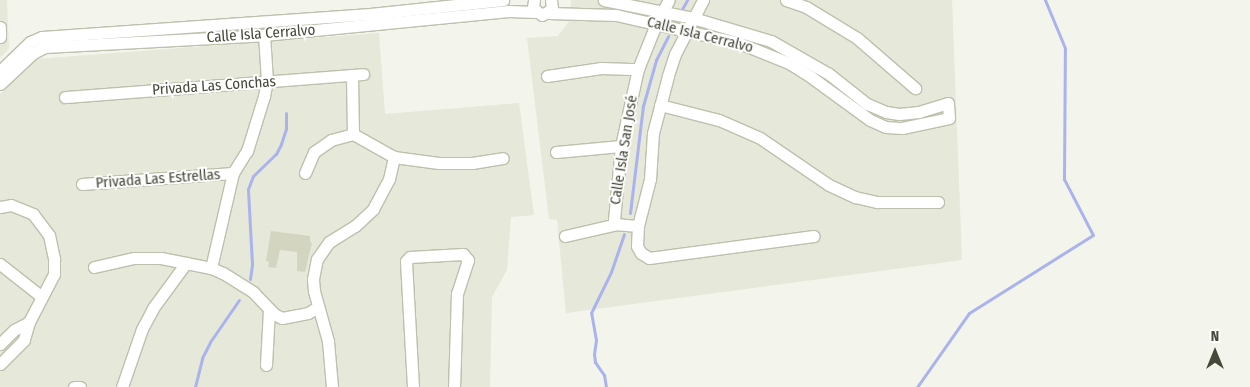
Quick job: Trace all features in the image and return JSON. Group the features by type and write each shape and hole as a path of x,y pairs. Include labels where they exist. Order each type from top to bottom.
{"street":[{"name":"Calle Isla Cerralvo","path":"0,71 30,42 42,38 370,14 503,0"},
{"path":"549,13 552,5 551,0"},
{"name":"Calle Isla Cerralvo","path":"0,84 33,53 45,47 264,35 509,6 534,6 542,15 549,13 601,14 686,30 739,43 789,63 870,120 886,127 902,128 949,118 948,103 919,112 898,114 886,112 867,104 829,74 771,41 693,18 604,0"},
{"name":"Calle Isla San José","path":"638,226 617,224 614,216 621,146 638,69 656,24 669,0"},
{"name":"Calle Isla San José","path":"703,0 675,54 660,105 653,133 650,179 638,226 637,246 641,253 649,258 814,236"},
{"path":"786,0 813,11 857,38 915,88"},
{"path":"0,27 0,37"},
{"path":"211,268 233,173 247,151 267,82 264,35"},
{"path":"547,76 601,68 638,69"},
{"name":"Privada Las Conchas","path":"65,97 358,74 353,134"},
{"path":"660,105 719,120 760,138 829,184 855,197 877,202 938,202"},
{"path":"305,173 314,152 331,140 353,134 394,157 439,163 472,163 503,158"},
{"path":"556,152 621,146"},
{"path":"332,387 328,340 318,306 313,279 317,259 329,242 355,226 374,209 390,179 394,157"},
{"name":"Privada Las Estrellas","path":"82,184 233,173"},
{"path":"0,207 11,205 33,214 49,235 54,259 54,274 29,322 24,340 0,364"},
{"path":"565,236 617,224"},
{"path":"413,387 408,258 463,254 468,260 457,293 454,387"},
{"path":"94,266 123,260 148,258 186,263 211,268 233,278 252,292 268,309 282,318 294,318 308,313 318,306"},
{"path":"122,387 142,329 153,308 186,263"},
{"path":"0,264 42,296"},
{"path":"266,365 268,309"},
{"path":"0,344 14,330 29,322"},
{"path":"74,387 80,387"}],"shaded area":[{"path":"0,0 7,0 9,49 0,58"},
{"path":"571,0 952,0 962,260 566,313 557,220 549,219 527,38 558,36 570,20"},
{"path":"379,33 385,114 519,103 534,215 511,217 507,270 492,297 490,387 0,387 0,94 36,59"}],"building":[{"path":"271,231 310,236 310,242 312,243 305,272 297,271 297,252 280,250 276,268 268,267 269,262 266,261"}],"waterway":[{"path":"681,11 687,0"},
{"path":"917,387 969,313 1093,235 1064,179 1065,48 1045,0"},
{"path":"630,213 643,106 656,60 668,36"},
{"path":"250,279 252,264 248,189 253,176 276,154 286,129 286,113"},
{"path":"606,387 604,375 595,362 596,340 591,313 611,272 624,234"},
{"path":"195,387 202,358 210,342 239,300"}]}
